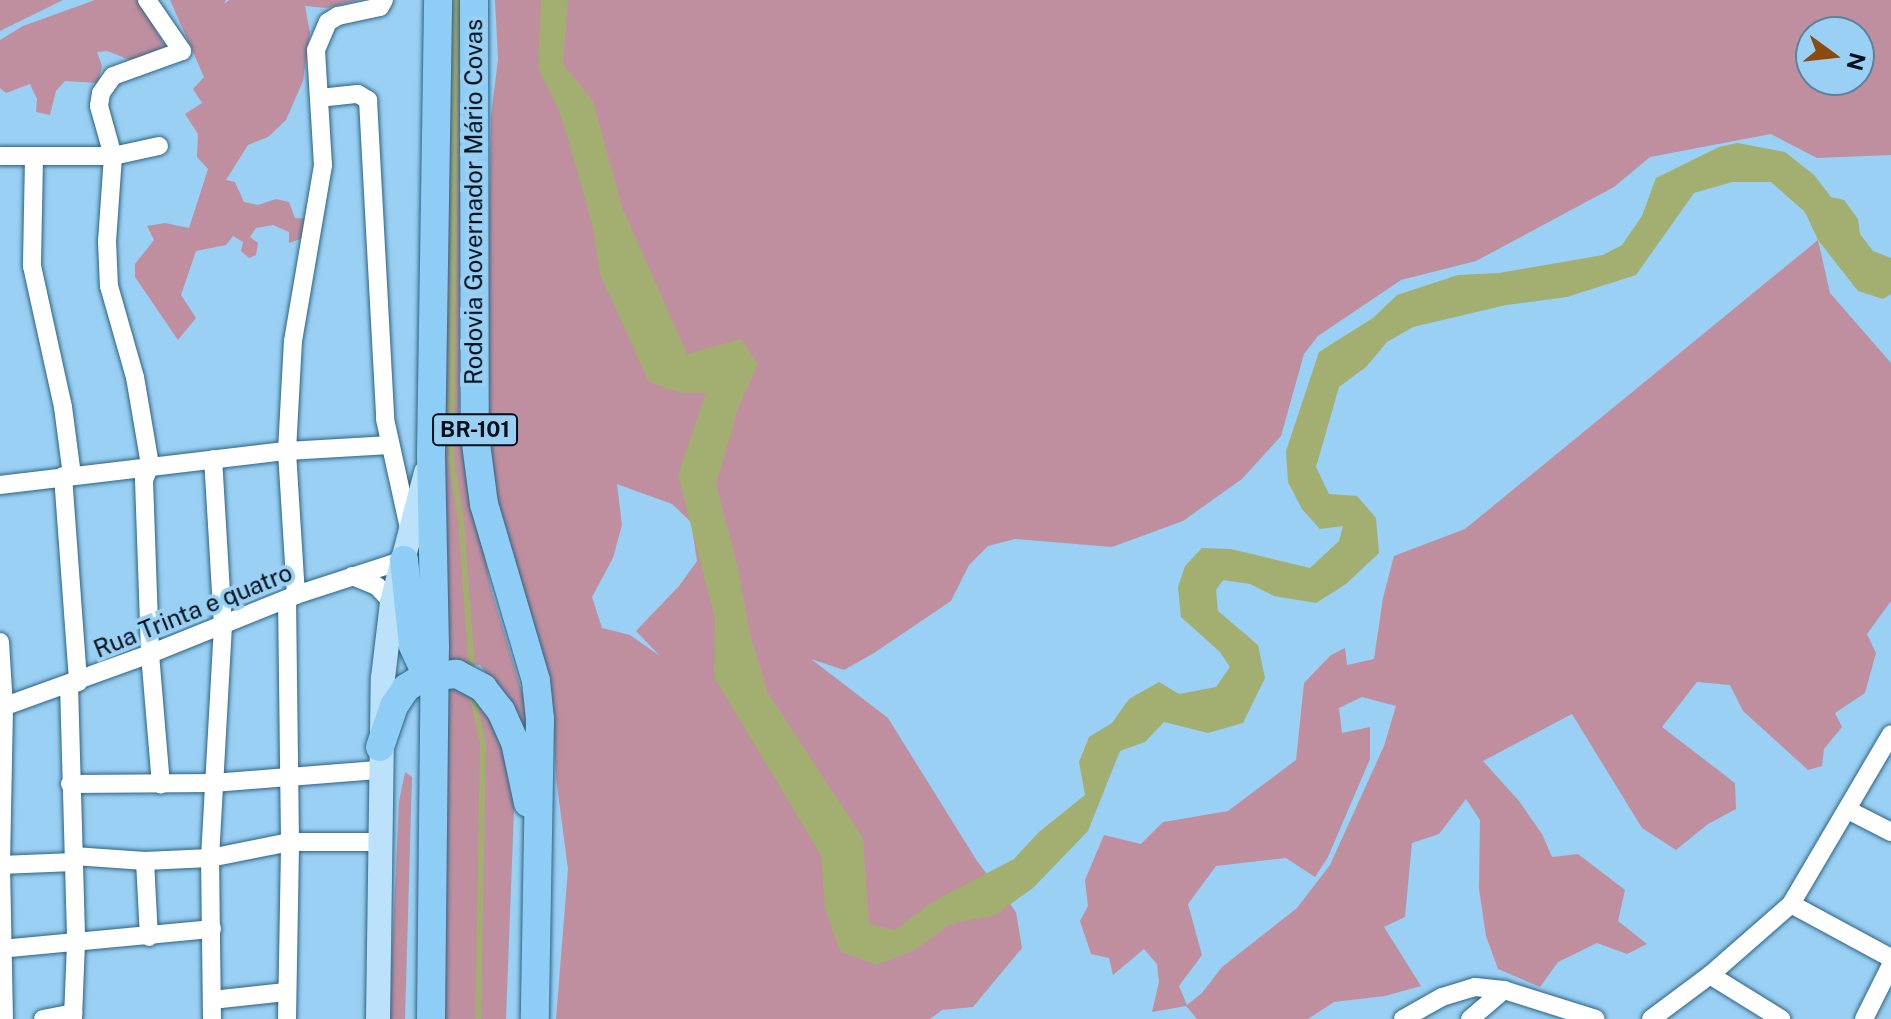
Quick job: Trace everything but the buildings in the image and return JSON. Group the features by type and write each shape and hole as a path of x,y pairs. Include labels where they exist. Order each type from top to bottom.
{"highway":[{"name":"Rodovia Governador Mário Covas","path":"431,1019 435,675 431,454 438,0"},
{"name":"Rodovia Governador Mário Covas","path":"474,0 475,436 484,504 536,681 540,719 535,1019"},
{"path":"404,560 413,646 420,663 435,675"},
{"path":"380,759 397,700 414,682 435,675 457,674 473,681 501,711 515,742 538,851"}],"main road":[{"path":"378,1019 383,678 392,602 431,454"}],"street":[{"path":"147,0 182,51 120,73 106,83 99,106 113,156 107,241 109,286 135,377 150,465 144,480 150,654 161,785"},
{"path":"287,1019 292,597 287,451 293,341 323,165 316,50 328,22 338,16 380,7 384,0"},
{"path":"319,98 358,94 368,100 385,419 410,530"},
{"path":"0,156 113,156 159,146"},
{"path":"34,158 32,266 65,418 74,683 70,784 76,943 73,1016 43,1019"},
{"path":"1,482 287,451 390,445"},
{"path":"213,459 223,626 210,858 212,1010 286,992"},
{"name":"Rua Trinta e quatro","path":"2,708 150,654 292,597 404,560"},
{"path":"352,576 377,586 392,602"},
{"path":"0,642 4,1019"},
{"path":"1651,1019 1710,975 1791,904 1891,734"},
{"path":"70,784 161,785 290,778 380,759"},
{"path":"1848,810 1891,832"},
{"path":"0,865 74,859 145,861 210,858 290,842 380,842"},
{"path":"145,861 149,937"},
{"path":"1791,904 1891,958"},
{"path":"1,949 212,929"},
{"path":"1864,1019 1891,965"},
{"path":"1710,975 1781,1019"},
{"path":"1403,1019 1460,990 1504,990 1596,1019"},
{"path":"1470,1019 1504,990"}],"shaded area":[{"path":"0,0 63,0 0,31"},
{"path":"95,0 138,0 165,46 133,61 107,51 97,52 102,66 98,83 65,81 56,91 50,115 36,112 37,99 30,84 6,93 0,88 0,40 23,26"},
{"path":"170,0 226,0 224,4 229,0 359,0 326,8 305,6 310,33 303,81 286,120 268,137 248,145 226,180 235,182 244,202 258,205 276,199 289,202 295,218 318,219 303,238 289,243 289,232 273,225 256,228 250,237 258,243 256,255 249,258 241,251 243,242 233,236 226,245 196,251 181,295 196,318 178,340 135,277 135,264 154,240 147,226 165,223 189,228 208,169 197,157 198,134 185,114 202,103 193,89 204,77"},
{"path":"448,0 462,0 459,414 464,461 492,592 531,722 530,787 498,688 480,665 443,663"},
{"path":"495,0 1891,0 1891,155 1817,158 1771,134 1650,157 1614,187 1476,261 1401,280 1318,336 1304,354 1281,436 1242,479 1183,521 1112,547 1015,539 988,546 969,565 951,601 874,653 844,670 811,659 888,718 977,861 1016,912 1022,948 973,1007 942,1010 930,1019 556,1019 568,869 556,778 553,712 494,491 486,383 491,116 498,59","holes":["617,484 672,504 691,522 697,561 679,586 636,631 660,656 630,635 602,628 592,597 613,558 622,525"]},
{"path":"541,0 568,0 563,64 593,101 622,207 687,354 741,339 758,364 739,406 716,484 738,568 750,634 768,693 863,838 869,924 895,930 934,901 1014,859 1039,832 1085,795 1079,762 1089,737 1112,723 1129,699 1159,682 1179,694 1216,687 1230,667 1220,652 1181,617 1178,587 1185,566 1202,548 1231,549 1310,568 1339,541 1343,526 1320,529 1302,509 1288,482 1286,451 1319,352 1373,318 1397,295 1458,275 1499,273 1603,255 1622,245 1642,216 1656,178 1719,147 1737,143 1785,152 1814,175 1831,197 1844,200 1858,219 1860,234 1873,251 1891,258 1891,294 1883,299 1858,291 1818,240 1805,212 1771,182 1732,182 1694,193 1636,275 1567,297 1506,305 1413,327 1387,342 1366,367 1339,387 1316,467 1329,494 1357,496 1376,518 1379,553 1346,584 1316,603 1274,596 1250,584 1223,580 1216,590 1218,611 1258,645 1265,678 1243,723 1208,733 1164,722 1145,742 1120,751 1088,831 1033,888 995,915 951,924 913,951 876,965 840,951 825,909 821,855 714,677 715,619 678,475 706,393 681,393 649,382 600,274 593,228 576,166 559,110 538,68"},
{"path":"1818,240 1830,293 1891,363 1891,601 1867,634 1876,653 1865,693 1835,713 1842,727 1824,749 1822,766 1808,770 1743,711 1730,685 1697,682 1662,727 1735,783 1736,809 1708,824 1676,850 1642,828 1572,714 1483,761 1519,801 1542,834 1552,857 1578,854 1625,890 1618,921 1647,944 1627,954 1597,943 1558,962 1540,987 1498,969 1486,936 1479,889 1480,820 1466,799 1439,834 1412,843 1405,917 1384,927 1421,986 1385,996 1334,1002 1308,1019 1197,1019 1186,1006 1152,1012 1159,982 1157,964 1144,949 1113,975 1109,958 1091,954 1080,921 1088,906 1085,880 1104,835 1141,844 1163,822 1228,811 1296,760 1304,683 1331,655 1345,648 1347,665 1374,659 1383,598 1394,556 1465,529","holes":["1362,697 1396,706 1384,746 1330,865 1297,908 1222,967 1202,993 1187,1005 1179,986 1202,955 1188,904 1216,866 1286,858 1315,877 1328,857 1370,759 1370,727 1342,733 1339,708"]},
{"path":"463,685 492,716 515,784 506,1019 441,1019 446,687"},
{"path":"405,772 412,777 405,1019 389,1019 399,802"}],"waterway":[{"path":"456,0 451,458 461,520 472,669"},
{"path":"472,693 483,744 478,1019"}]}
